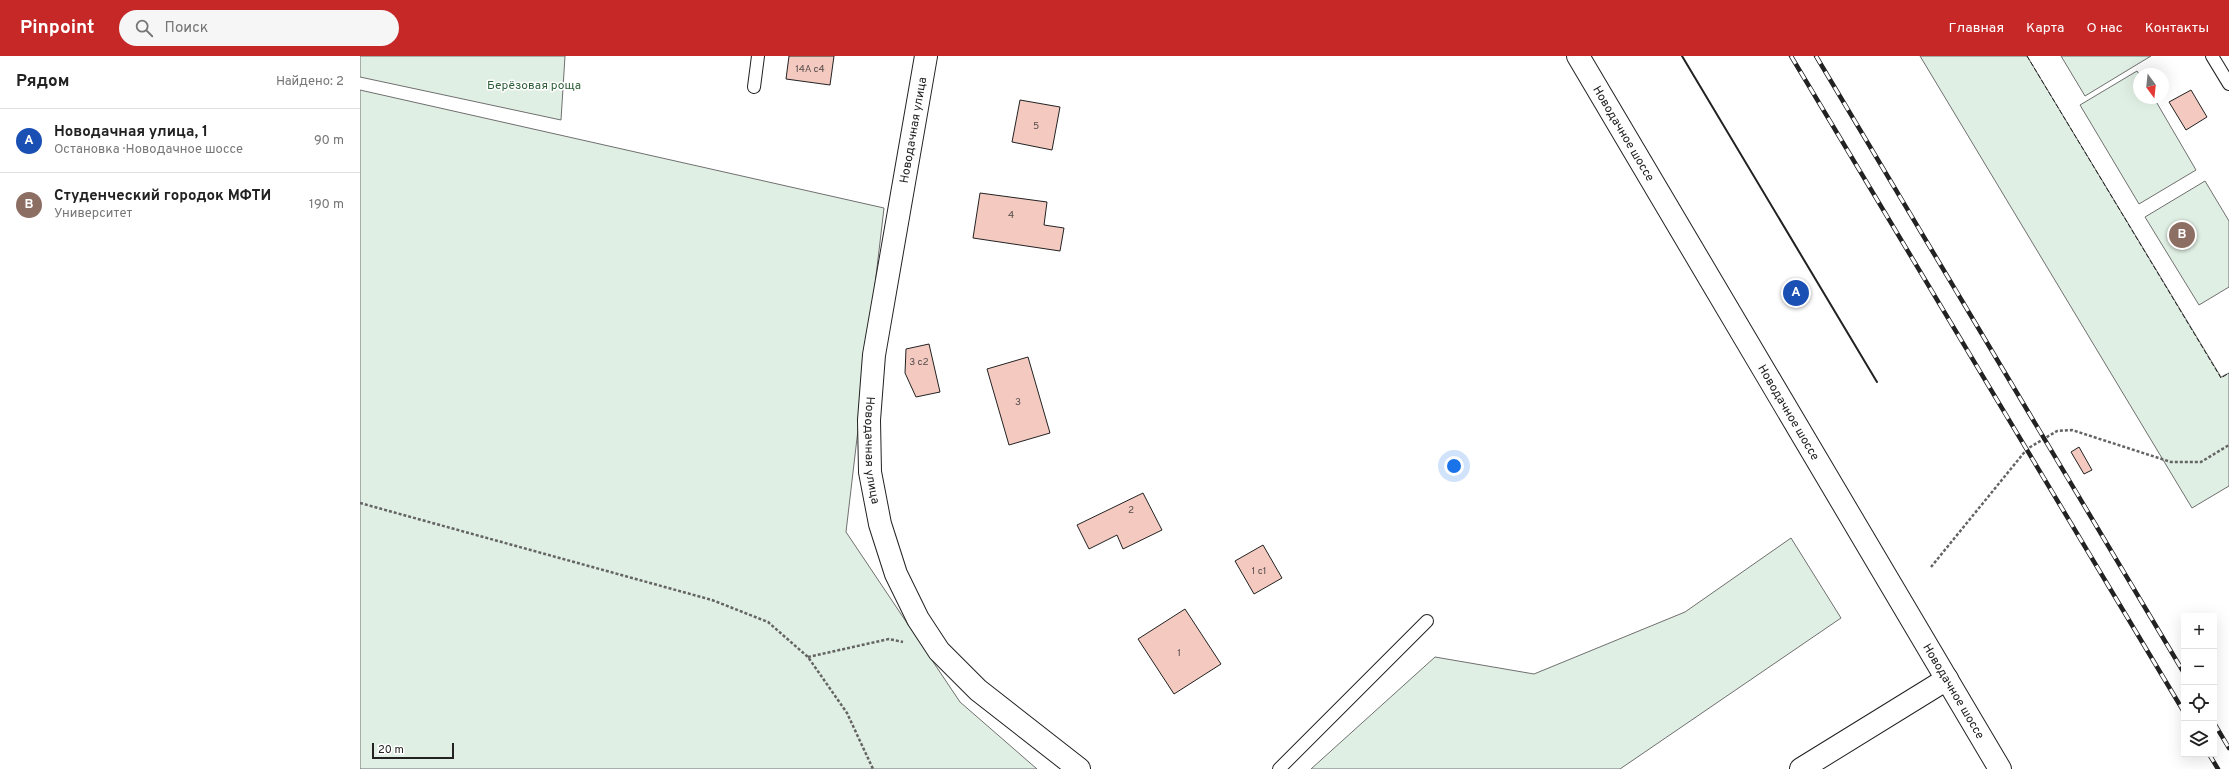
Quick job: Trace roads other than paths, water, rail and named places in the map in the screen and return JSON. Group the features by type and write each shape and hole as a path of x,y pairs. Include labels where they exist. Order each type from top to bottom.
{"street":[{"name":"Новодачная улица","path":"926,56 874,355 868,420 869,465 880,524 896,574 918,619 939,651 978,690 1079,769"},
{"name":"Новодачное шоссе","path":"1578,56 2000,769"},
{"path":"1801,769 1947,679"}],"lane":[{"path":"754,87 758,56"},
{"path":"2212,56 2229,84"},
{"path":"1279,769 1426,621"}],"railway":[{"path":"1791,56 2181,707"},
{"path":"1816,56 2181,668"},
{"path":"2217,728 2229,748"},
{"path":"2211,757 2218,769"}],"place":[{"name":"Студенческий городок МФТИ","path":"2182,235"},
{"name":"Новодачная улица, 1","path":"1796,293"}],"park label":[{"name":"Берёзовая роща","path":"534,85"}]}
